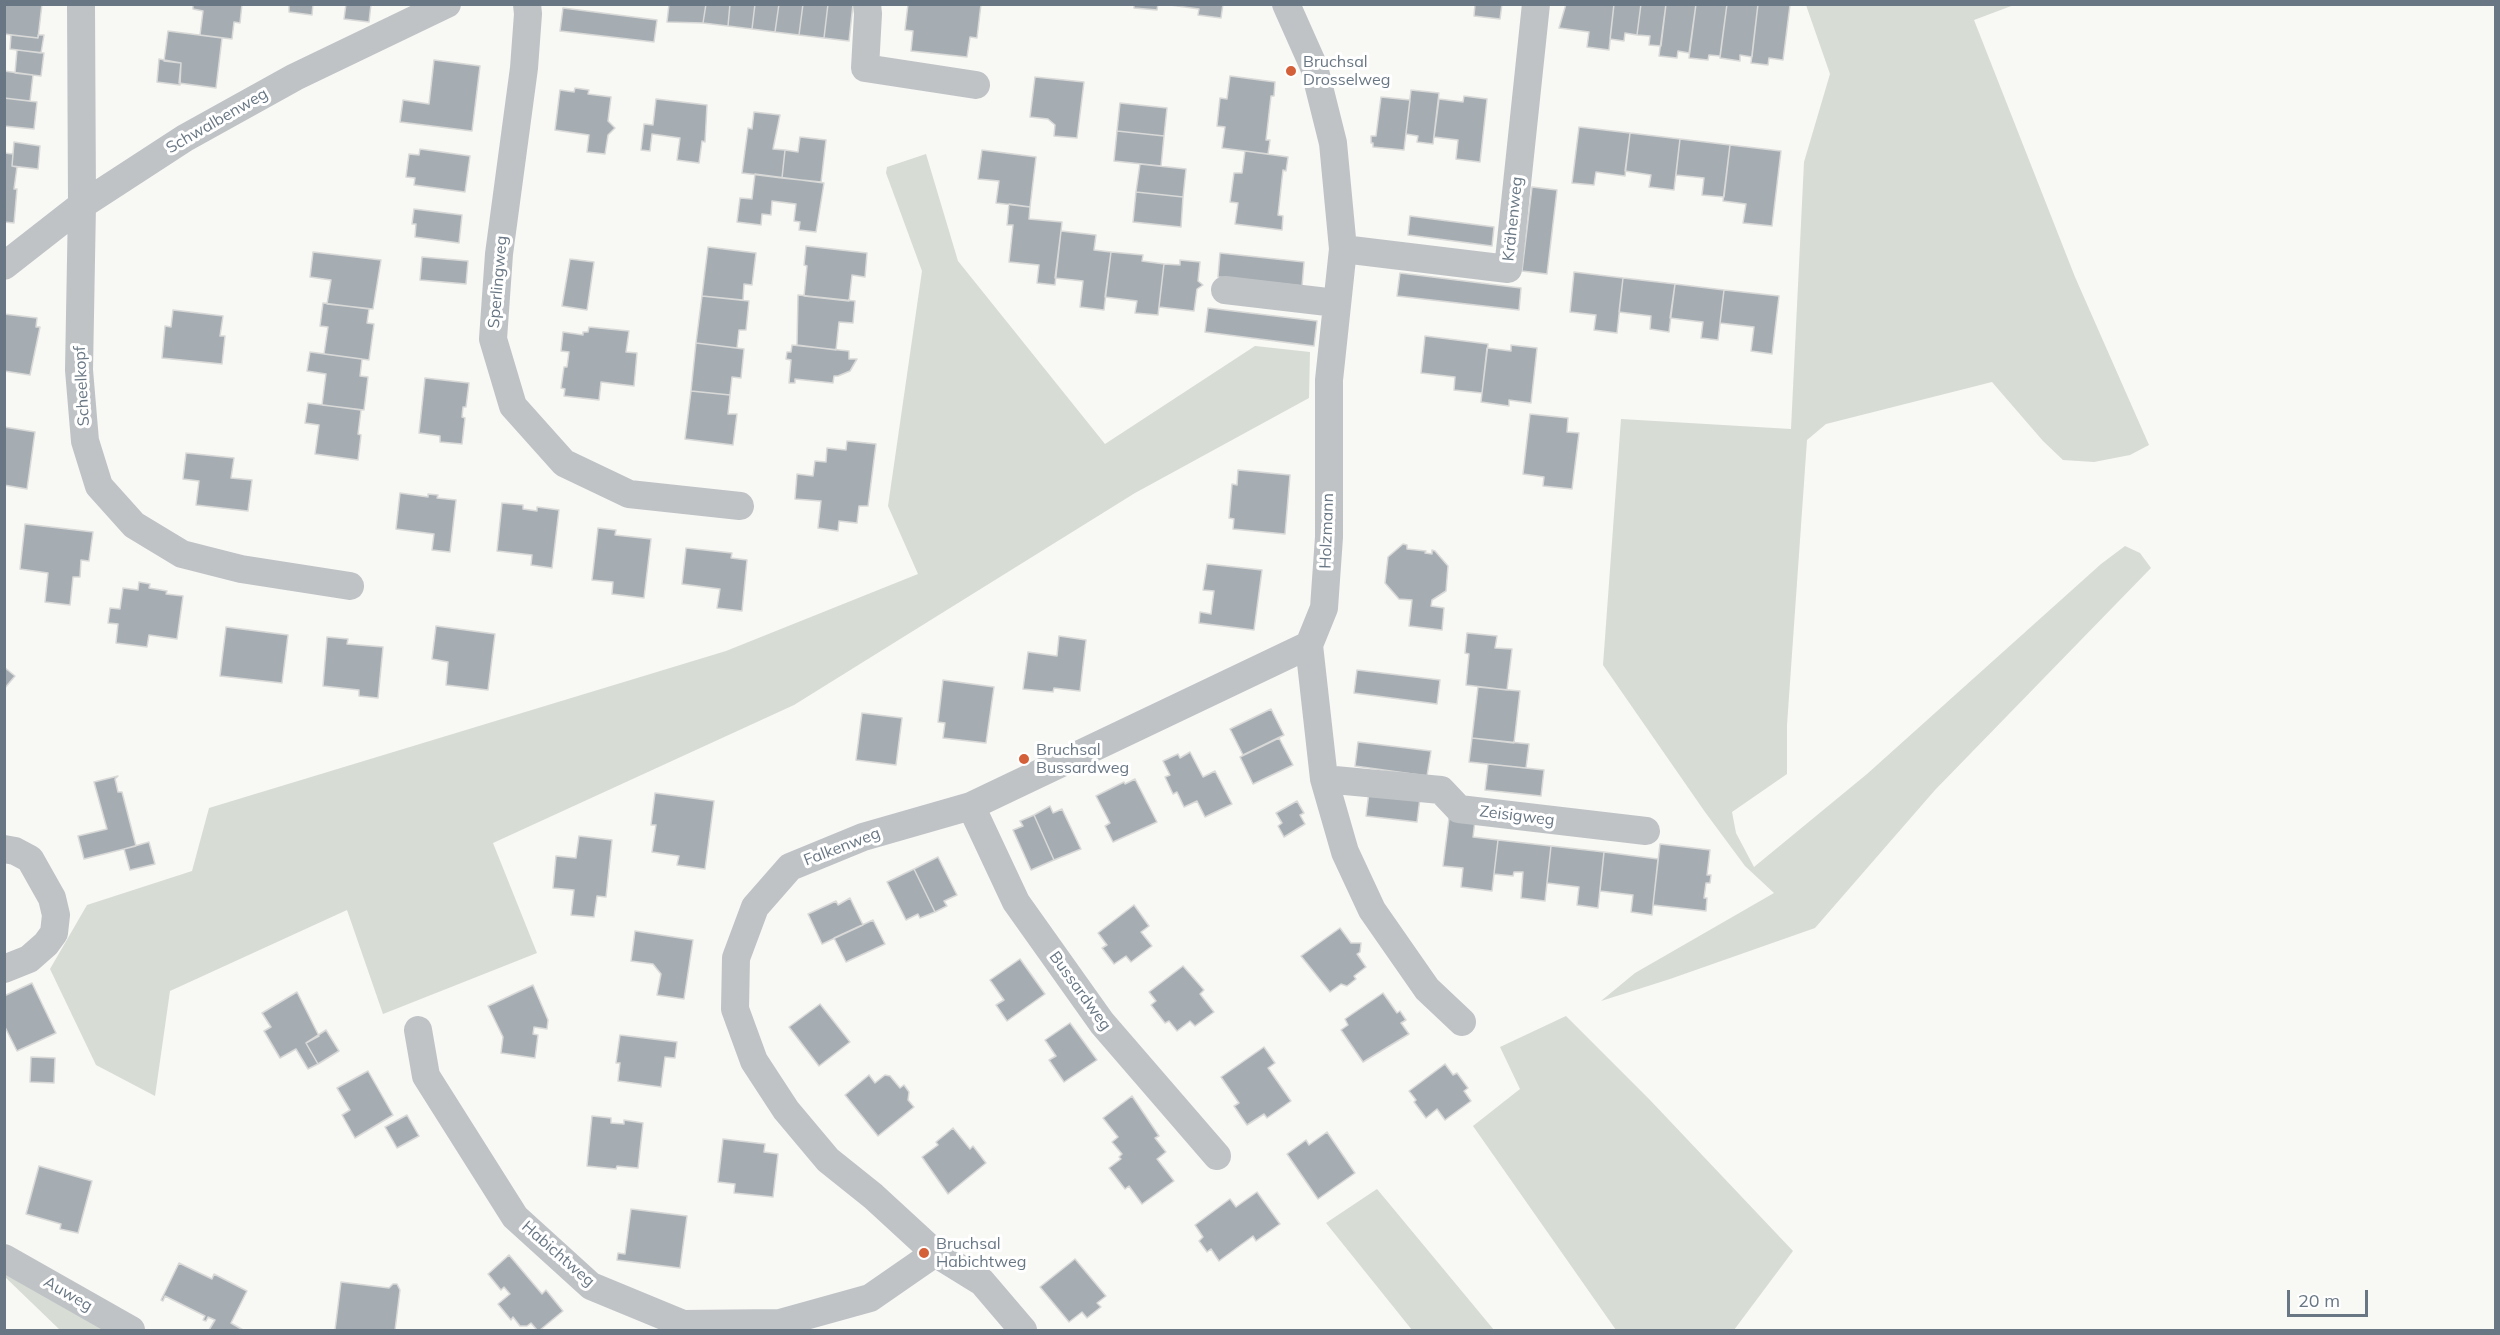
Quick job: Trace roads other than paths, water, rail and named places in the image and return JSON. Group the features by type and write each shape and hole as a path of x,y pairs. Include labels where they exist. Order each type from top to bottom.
{"street":[{"name":"Scheelkopf","path":"81,4 82,205 79,370 85,441 99,486 134,525 182,554 241,569 350,586"},
{"name":"Schwalbenweg","path":"4,266 82,205 185,138 285,82 447,4"},
{"name":"Sperlingweg","path":"527,4 524,68 499,254 493,339 513,406 564,463 629,495 740,506"},
{"path":"867,4 865,68 976,85"},
{"name":"Holzmann","path":"1287,4 1314,67 1333,143 1343,249 1329,380 1329,537 1324,608 1309,645 1324,778 1345,852 1372,910 1427,989 1462,1022"},
{"name":"Krähenweg","path":"1343,249 1508,269 1536,4"},
{"path":"1226,290 1336,303"},
{"name":"Falkenweg","path":"1023,1330 982,1282 935,1253 873,1196 828,1160 786,1110 754,1061 735,1009 736,958 755,907 790,867 863,837 971,806 1309,645"},
{"name":"Zeisigweg","path":"1324,778 1441,790 1459,809 1646,831"},
{"name":"Bussardweg","path":"971,806 1016,902 1102,1023 1217,1156"},
{"path":"4,849 15,851 30,860 52,898 56,915 54,933 46,944 28,959 4,969"},
{"name":"Habichtweg","path":"418,1030 426,1076 515,1217 591,1286 683,1324 780,1323 870,1298 935,1253"},
{"name":"Auweg","path":"4,1258 131,1330"}],"place":[{"name":"Bruchsal Drosselweg","path":"1291,71"},
{"name":"Bruchsal Bussardweg","path":"1024,759"},
{"name":"Bruchsal Habichtweg","path":"924,1253"}]}
